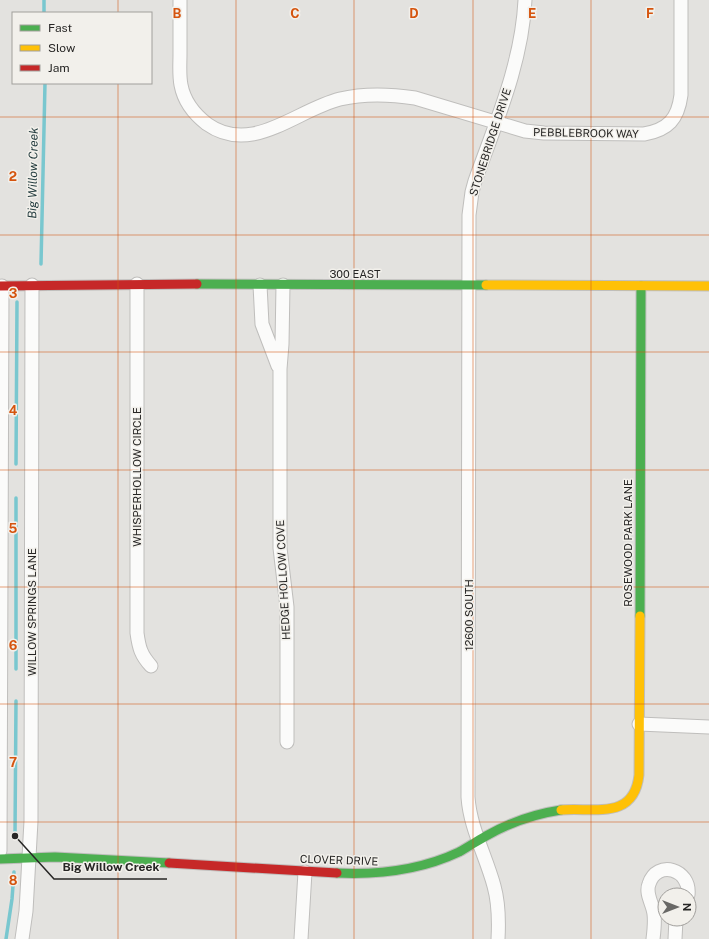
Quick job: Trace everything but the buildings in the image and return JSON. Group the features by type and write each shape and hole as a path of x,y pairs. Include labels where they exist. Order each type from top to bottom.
{"street":[{"name":"PEBBLEBROOK WAY","path":"180,0 180,73 183,93 192,111 202,120 223,132 236,135 249,135 262,132 326,103 369,94 415,98 525,131 544,133 644,134 658,130 670,123 675,117 681,95 682,0"},
{"name":"STONEBRIDGE DRIVE","path":"469,286 470,203 475,181 516,64 522,35 525,0"},
{"name":"300 EAST","path":"1,286 137,284 709,286"},
{"name":"WHISPERHOLLOW CIRCLE","path":"137,284 137,633 138,645 142,657 151,666"},
{"name":"WILLOW SPRINGS LANE","path":"22,939 30,858 32,797 32,285"},
{"name":"HEDGE HOLLOW COVE","path":"260,285 262,324 280,369"},
{"name":"HEDGE HOLLOW COVE","path":"283,285 280,369 280,548 287,607 287,742"},
{"path":"0,850 1,286"},
{"name":"12600 SOUTH","path":"469,286 468,797 470,813 494,887 499,914 498,939"},
{"name":"ROSEWOOD PARK LANE","path":"631,798 639,783 641,286"},
{"path":"640,724 709,727"},
{"name":"CLOVER DRIVE","path":"0,859 55,857 305,872 374,874 407,870 443,858 501,829 533,816 565,810 610,809 618,807 631,798"},
{"path":"653,939 654,913 648,892 649,882 652,877 656,873 666,869 677,871 685,879 687,887"},
{"path":"301,939 305,872"},
{"path":"675,939 676,927"}],"waterway":[{"name":"Big Willow Creek","path":"44,0 44,12"},
{"name":"Big Willow Creek","path":"41,264 45,84"},
{"name":"Big Willow Creek","path":"16,464 17,302"},
{"name":"Big Willow Creek","path":"16,498 16,669"},
{"name":"Big Willow Creek","path":"15,836 16,701"},
{"name":"Big Willow Creek","path":"6,939 12,899 14,872"}],"traffic: fast":[{"path":"197,284 486,285"},
{"path":"640,616 641,286"},
{"path":"337,873 384,872 430,863 459,852 486,836 513,823 541,814 561,810"},
{"path":"0,859 55,857 169,863"}],"traffic: slow":[{"path":"486,285 709,286"},
{"path":"561,810 610,809 621,805 629,799 636,790 639,775 640,616"}],"traffic: jam":[{"path":"0,286 197,284"},
{"path":"169,863 337,873"}],"place":[{"name":"Big Willow Creek","path":"15,836"}]}
